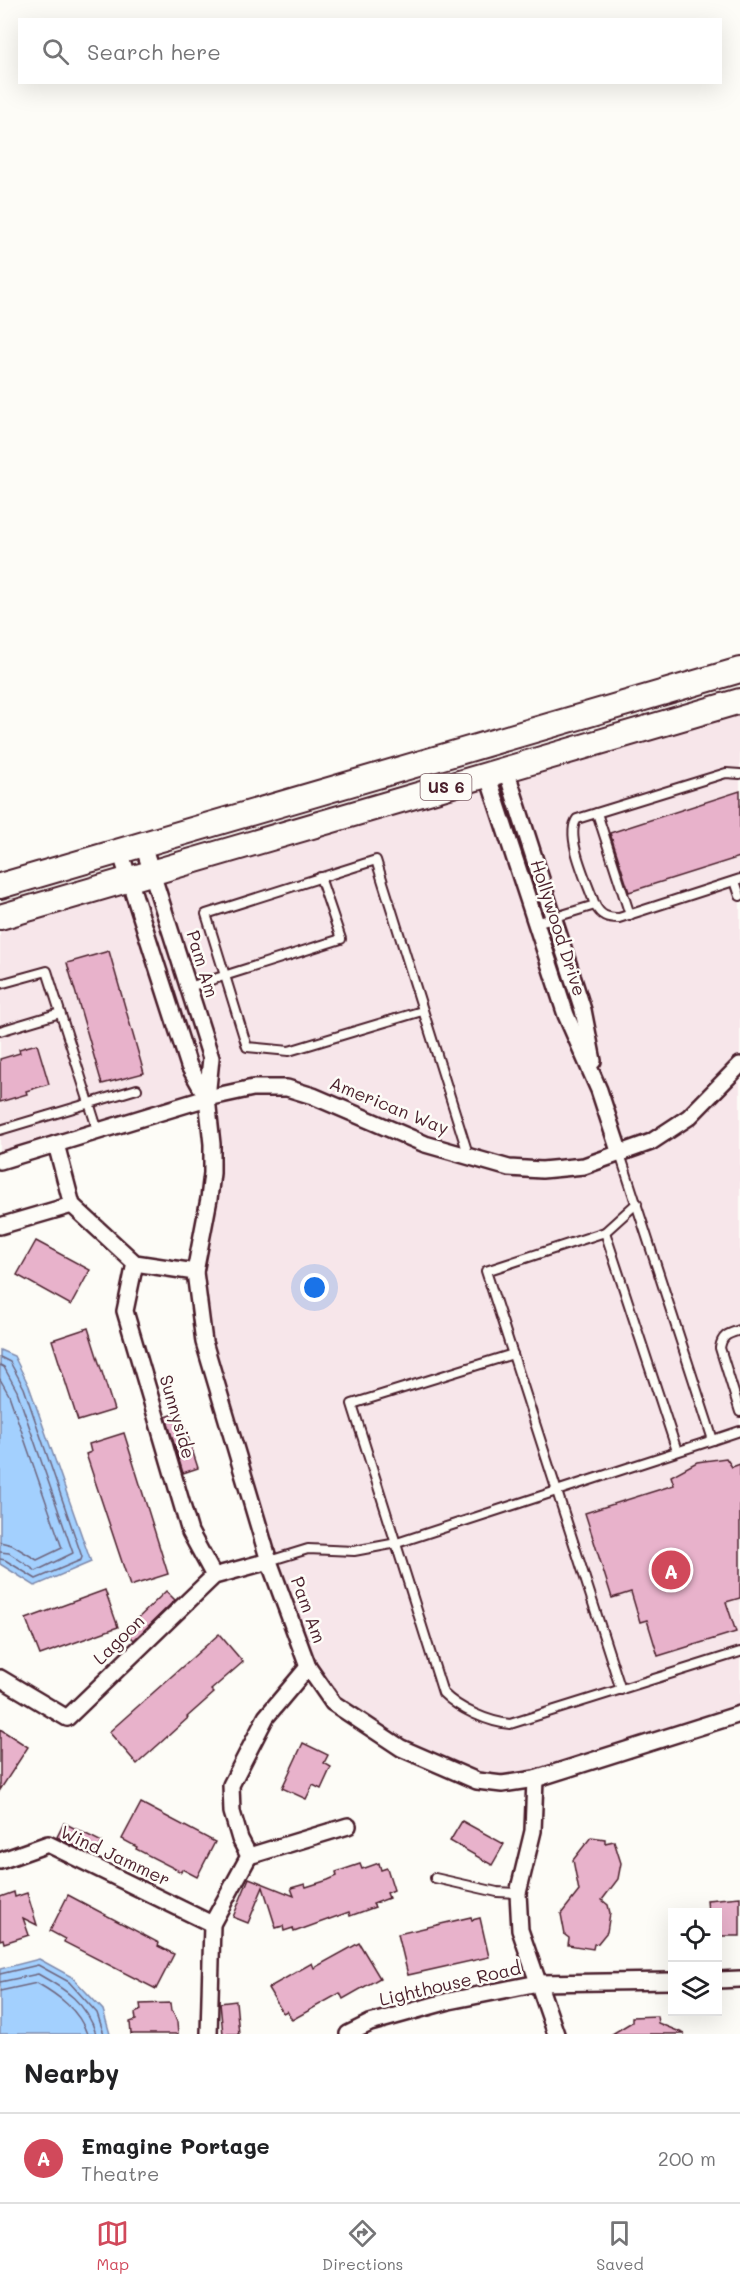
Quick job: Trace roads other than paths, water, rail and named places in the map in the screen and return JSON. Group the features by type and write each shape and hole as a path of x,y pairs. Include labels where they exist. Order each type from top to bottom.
{"main road":[{"name":"US 6","path":"0,886 740,670"},
{"name":"US 6","path":"0,917 740,701"}],"street":[{"name":"Hollywood Drive","path":"497,772 554,918 583,1010 599,1090"},
{"name":"Hollywood Drive","path":"497,772 536,923 566,1015 599,1090 620,1154"},
{"name":"Pam Am","path":"143,844 211,1058 207,1098 212,1144 212,1173 195,1272 204,1342 268,1561 308,1667 333,1703 400,1748 477,1781 502,1784 535,1779 740,1714"},
{"name":"Pam Am","path":"120,851 189,1066 207,1098"},
{"name":"American Way","path":"0,1161 207,1098 253,1088 287,1088 314,1096 425,1144 470,1158 509,1168 543,1170 584,1166 651,1142 689,1117 740,1065"},
{"path":"56,1144 72,1205 135,1263 195,1272"},
{"path":"0,1226 72,1205"},
{"name":"Sunnyside","path":"135,1263 125,1311 190,1532 214,1576"},
{"name":"Lagoon","path":"0,1678 67,1718 214,1576 268,1561"},
{"path":"249,1856 240,1839 232,1812 231,1785 266,1717 308,1667"},
{"path":"535,1779 533,1831 518,1893 520,1930 555,2034"},
{"path":"209,2034 212,1924 249,1856 348,1826"},
{"name":"Wind Jammer","path":"0,1861 48,1844 212,1924"},
{"path":"722,1980 740,1979"},
{"name":"Lighthouse Road","path":"348,2034 370,2023 449,2001 538,1983 668,1981"}],"lane":[{"path":"740,774 726,773 577,819 572,825 572,840 595,905 600,913 609,918 630,915 737,880 740,896"},
{"path":"597,813 630,915"},
{"path":"422,1011 289,1051 247,1047 206,914 376,860 470,1158"},
{"path":"189,987 340,939 320,877"},
{"path":"536,923 595,905"},
{"path":"0,984 47,971 98,1131"},
{"path":"0,1031 60,1013"},
{"path":"0,1130 137,1089"},
{"path":"620,1154 713,1440"},
{"path":"621,1690 486,1271 605,1232 637,1203"},
{"path":"605,1232 677,1451"},
{"path":"740,1330 726,1335 722,1339 720,1348 740,1412"},
{"path":"513,1354 352,1404 443,1693 452,1702 498,1723 510,1724 740,1652"},
{"path":"268,1561 308,1549 354,1551 397,1543 740,1431"},
{"path":"435,1878 497,1892 518,1893"}],"water":[{"path":"0,1350 14,1356 29,1386 91,1562 35,1586 0,1564"},
{"path":"39,1959 72,1977 103,2010 110,2034 0,2034 0,1969"}],"place":[{"name":"Emagine Portage","path":"671,1570"}]}
